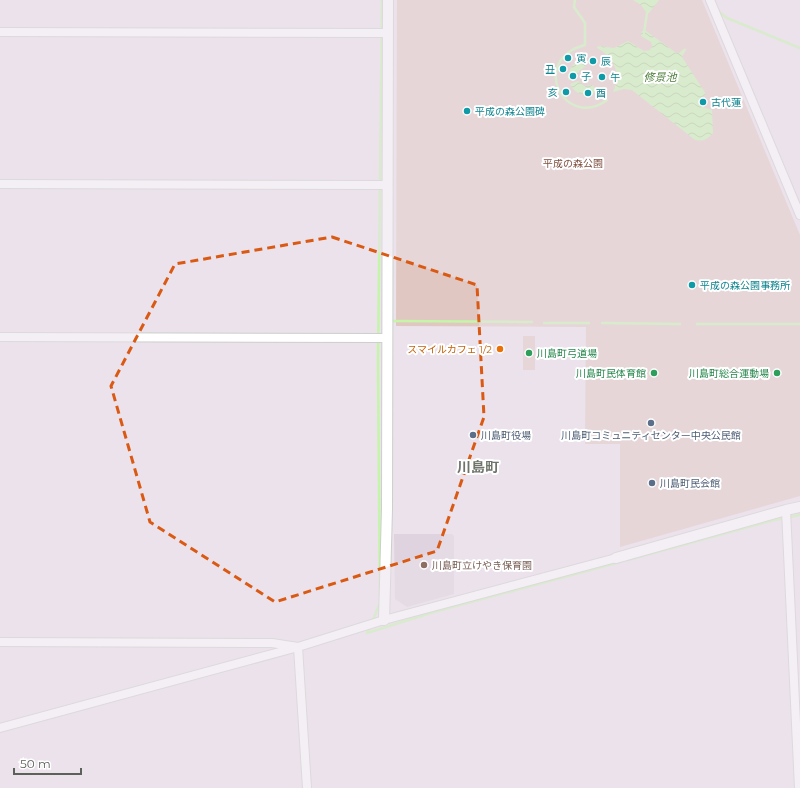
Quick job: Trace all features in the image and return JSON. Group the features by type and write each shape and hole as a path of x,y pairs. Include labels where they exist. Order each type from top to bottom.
{"street":[{"path":"384,620 387,509 388,0"},
{"path":"710,0 800,215"},
{"path":"0,32 388,33"},
{"path":"0,184 388,185"},
{"path":"0,337 387,338"},
{"path":"0,728 298,647 384,620 800,507"},
{"path":"786,510 799,788"},
{"path":"0,642 272,643 298,647"},
{"path":"298,647 307,788"}],"highlighted area":[{"path":"332,237 477,285 484,417 437,551 275,602 150,522 111,386 175,264"}],"shaded area":[{"name":"川島町立けやき保育園","path":"394,534 452,534 454,536 454,594 407,607 395,599"}],"green space":[{"name":"平成の森公園","path":"397,0 702,0 800,235 800,496 620,547 620,444 585,444 586,327 396,326"},
{"name":"川島町弓道場","path":"523,336 535,336 535,370 523,370"}],"water":[{"path":"633,0 659,0 649,13"},
{"name":"修景池","path":"642,31 646,31 675,52 679,53 685,48 686,50 682,57 706,94 702,97 700,106 712,110 713,133 707,138 701,141 695,140 632,90 624,89 613,92 617,79 615,67 608,56 597,48 598,46 614,48 628,41 644,51 650,50 652,46 651,42 641,36"},
{"path":"583,59 587,59 585,67 579,71 577,77 568,80 569,72 573,65"},
{"path":"578,81 585,86 592,85 598,91 590,95 582,95 570,84"}],"waterway":[{"path":"372,622 380,603 378,363 382,0"},
{"path":"575,0 574,7 585,23 585,45 568,53 558,64 556,77 559,90 567,100 578,107 592,107 607,100"},
{"path":"717,10 727,18 800,48"},
{"path":"644,33 647,13"},
{"path":"390,321 532,322"},
{"path":"544,323 589,323"},
{"path":"602,323 680,324"},
{"path":"697,324 800,324"},
{"path":"628,560 774,520 800,515"},
{"path":"370,626 367,633 434,612 620,562"}],"place":[{"name":"寅","path":"568,58"},
{"name":"辰","path":"593,61"},
{"name":"丑","path":"563,69"},
{"name":"子","path":"573,76"},
{"name":"午","path":"602,77"},
{"name":"亥","path":"566,92"},
{"name":"酉","path":"588,93"},
{"name":"古代蓮","path":"703,102"},
{"name":"平成の森公園碑","path":"467,111"},
{"name":"平成の森公園事務所","path":"692,285"},
{"name":"スマイルカフェ 1/2","path":"500,349"},
{"name":"川島町弓道場","path":"529,353"},
{"name":"川島町民体育館","path":"654,373"},
{"name":"川島町総合運動場","path":"777,373"},
{"name":"川島町コミュニティセンター中央公民館","path":"651,423"},
{"name":"川島町役場","path":"473,435"},
{"name":"川島町民会館","path":"652,483"},
{"name":"川島町立けやき保育園","path":"424,565"}],"district":[{"name":"川島町","path":"478,467"}]}
